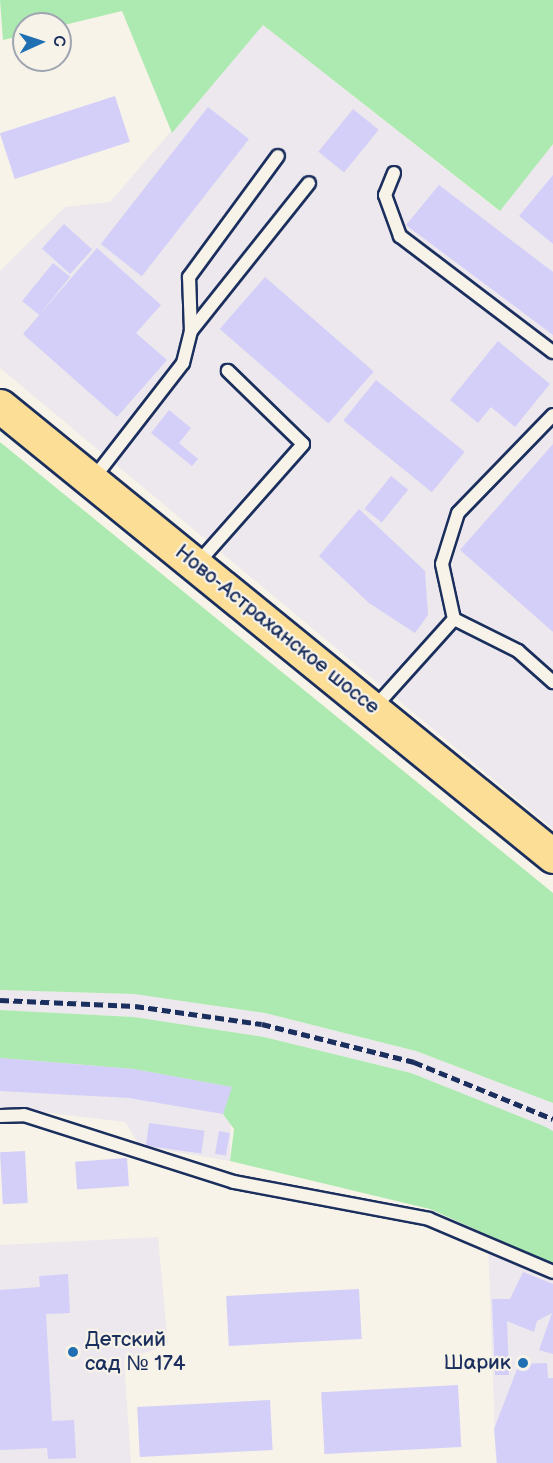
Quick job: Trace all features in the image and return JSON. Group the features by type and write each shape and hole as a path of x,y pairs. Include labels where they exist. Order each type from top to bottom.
{"main road":[{"name":"Ново-Астраханское шоссе","path":"0,406 553,856"}],"lane":[{"path":"92,480 183,363 191,331 189,277 278,156"},
{"path":"394,173 385,195 400,236 553,352"},
{"path":"191,331 309,183"},
{"path":"196,565 303,444 228,371"},
{"path":"454,619 442,564 458,513 553,415"},
{"path":"454,619 518,651 553,682"},
{"path":"373,709 454,619"},
{"path":"0,1116 24,1115 234,1182 429,1218 553,1272"}],"shaded area":[{"path":"263,25 499,211 553,144 553,829 0,368 0,271 65,207 110,202"},
{"path":"0,990 134,994 265,1013 416,1051 553,1103 553,1131 411,1073 264,1037 134,1017 0,1010"},
{"path":"0,1058 133,1069 232,1087 230,1161 140,1146 125,1122 0,1107"},
{"name":"Детский сад № 174","path":"158,1237 168,1345 124,1360 131,1463 0,1463 0,1245"},
{"name":"Шарик","path":"488,1239 553,1264 553,1463 496,1463"}],"green space":[{"path":"0,0 553,0 553,144 500,211 263,25 172,133 122,11 72,23 72,12 12,12 12,38 3,40"},
{"path":"0,442 553,893 553,1103 416,1051 265,1013 134,994 0,990"},
{"path":"0,1010 134,1017 264,1037 411,1073 546,1127 553,1131 553,1264 430,1209 230,1161 234,1129 223,1114 231,1087 133,1069 0,1058"}],"building":[{"path":"115,96 130,142 15,179 0,133"},
{"path":"208,107 249,139 142,276 101,244"},
{"path":"353,109 379,130 344,173 318,152"},
{"path":"553,175 553,244 519,216"},
{"path":"439,185 553,272 553,335 406,225"},
{"path":"64,224 92,249 70,274 42,249"},
{"path":"97,248 161,305 136,333 167,360 117,417 23,334"},
{"path":"53,263 70,277 39,315 22,301"},
{"path":"265,277 374,371 328,424 220,329"},
{"path":"498,341 550,384 515,427 491,407 478,423 450,400"},
{"path":"376,380 465,452 432,492 343,420"},
{"path":"169,410 191,428 179,443 198,459 192,466 151,433"},
{"path":"553,444 553,632 460,550"},
{"path":"391,476 408,490 382,522 365,509"},
{"path":"359,509 425,571 428,615 415,633 369,603 319,556"},
{"path":"0,1058 133,1069 232,1087 223,1114 129,1098 0,1091"},
{"path":"149,1123 204,1131 201,1154 146,1146"},
{"path":"219,1131 230,1133 226,1156 215,1154"},
{"path":"25,1151 28,1203 3,1204 0,1152"},
{"path":"127,1158 129,1186 77,1190 75,1162"},
{"path":"523,1272 553,1284 553,1354 539,1350 552,1313 537,1321 534,1332 507,1321 509,1375 495,1375 492,1299 510,1299"},
{"path":"68,1274 70,1313 46,1314 52,1421 74,1420 76,1458 48,1459 47,1448 0,1450 0,1290 40,1287 39,1276"},
{"path":"359,1289 362,1339 229,1346 226,1296"},
{"path":"547,1363 548,1378 553,1378 553,1463 497,1463 494,1429 519,1364"},
{"path":"458,1385 461,1447 324,1454 321,1392"},
{"path":"270,1400 273,1450 140,1457 137,1407"}],"railway":[{"path":"0,1000 135,1006 262,1024 414,1062 553,1119"}],"place":[{"name":"Детский сад № 174","path":"73,1352"},
{"name":"Шарик","path":"523,1363"}]}
